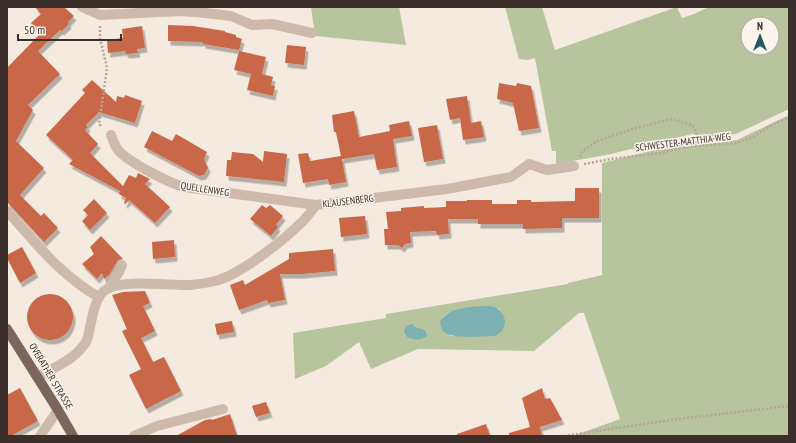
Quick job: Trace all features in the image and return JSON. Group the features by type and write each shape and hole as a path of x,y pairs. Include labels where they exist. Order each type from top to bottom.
{"main road":[{"name":"OVERATHER STRASSE","path":"7,329 73,436"}],"street":[{"path":"82,7 100,15 182,11 231,16 252,24 272,24 312,33"},
{"name":"QUELLENWEG","path":"112,135 117,150 129,160 171,183 184,187 316,205"},
{"name":"KLAUSENBERG","path":"109,288 136,284 190,285 216,281 235,273 260,256 303,221 316,205 448,189 511,177 529,164 547,170 574,166"},
{"path":"7,211 60,268 87,291 99,298"},
{"path":"38,377 75,354 84,346 99,298 103,292 109,288 120,272 122,265"},
{"path":"134,436 157,426 223,409"},
{"path":"40,436 58,410"}],"path":[{"path":"100,15 100,38 107,68 99,124 112,135"},
{"name":"SCHWESTER-MATTHIA-WEG","path":"574,166 611,159 661,153 685,147 736,143 753,137 770,126 789,117"},
{"path":"574,166 582,152 597,141 636,128 672,119 692,125 696,132 698,146"},
{"path":"564,436 678,419 789,406"}],"green space":[{"path":"311,7 399,7 406,45 315,36"},
{"path":"505,7 542,7 555,50 677,7 682,18 709,7 789,7 789,109 736,134 713,136 692,134 611,154 556,164 556,151 552,151 535,58 527,60 519,59"},
{"path":"789,115 789,436 573,436 620,419 584,313 579,313 534,351 418,349 371,369 359,342 326,366 295,379 293,333 386,318 386,314 568,284 602,275 602,163 692,141 713,143 737,140","holes":["493,307 499,309 502,314 502,330 495,336 451,336 442,318 453,311 466,308"]}],"water":[{"path":"492,306 496,308 501,312 505,319 504,327 499,334 495,336 460,337 447,334 442,330 440,322 448,313 460,309"},
{"path":"413,324 415,327 424,330 427,336 417,340 407,337 404,332 405,328 408,325"}],"building":[{"path":"35,7 64,7 74,16 62,31 60,30 38,51 60,74 28,105 33,110 16,141 44,168 20,195 41,216 44,213 58,228 44,242 7,202 7,68 40,34 31,23 41,14"},
{"path":"168,25 193,26 225,31 242,39 239,50 203,44 203,42 168,41"},
{"path":"142,26 145,48 137,49 138,53 126,54 125,51 108,53 107,40 123,38 122,29"},
{"path":"287,45 306,47 304,65 285,63"},
{"path":"239,51 266,57 262,74 273,77 271,85 275,86 273,96 247,90 251,74 234,70"},
{"path":"92,80 116,102 117,96 124,98 125,95 142,101 135,123 99,112 86,125 88,127 85,130 98,144 90,153 123,186 129,175 136,178 138,173 150,179 145,184 170,207 155,223 129,200 125,204 126,198 119,194 120,191 69,164 73,160 46,135 85,93 82,90"},
{"path":"499,83 516,86 517,83 531,86 539,128 519,131 513,103 497,99"},
{"path":"467,96 471,123 481,121 484,137 463,140 460,118 450,120 446,99"},
{"path":"354,111 359,137 390,131 389,125 409,121 412,136 393,139 397,167 377,170 374,154 342,159 346,182 329,185 328,179 303,183 298,154 308,153 310,161 341,156 336,132 334,132 332,115"},
{"path":"437,125 443,159 424,162 418,128"},
{"path":"152,131 172,141 176,134 207,152 204,159 208,168 204,175 199,176 144,147"},
{"path":"264,151 287,154 284,182 226,176 227,160 231,160 232,152 253,154 263,162"},
{"path":"575,188 599,188 599,218 562,218 562,228 523,229 523,224 478,224 478,219 448,219 449,234 437,235 436,231 410,232 411,243 405,244 402,248 398,245 385,245 384,229 388,229 386,212 401,211 401,208 424,206 424,208 446,207 446,201 492,200 492,204 517,204 517,200 531,200 531,202 575,201"},
{"path":"94,199 107,213 90,230 82,221 88,215 83,210"},
{"path":"262,205 266,208 270,205 283,216 276,225 278,227 271,236 250,219"},
{"path":"365,216 367,234 341,237 339,218"},
{"path":"101,236 123,259 118,260 110,274 104,279 102,273 97,279 82,264 94,254 90,247"},
{"path":"174,240 175,257 153,259 152,242"},
{"path":"22,247 36,273 20,283 7,258 7,255"},
{"path":"333,249 335,271 280,274 285,300 268,303 267,300 239,310 230,285 243,280 245,285 289,259 289,253"},
{"path":"145,291 150,303 143,306 155,331 141,338 153,362 164,357 181,391 146,409 129,375 141,369 122,331 127,329 112,295 123,292"},
{"path":"55,294 67,300 72,308 72,326 67,334 59,339 45,340 33,334 28,326 27,312 33,300 41,295"},
{"path":"232,321 234,332 217,335 215,324"},
{"path":"20,388 38,421 11,436 7,436 7,395"},
{"path":"542,388 545,399 550,398 562,420 540,427 542,436 509,436 509,433 530,427 522,398"},
{"path":"266,402 270,413 256,417 252,406"},
{"path":"230,414 237,436 176,436 205,420 212,420"},
{"path":"486,424 490,436 457,436 457,434"}]}
